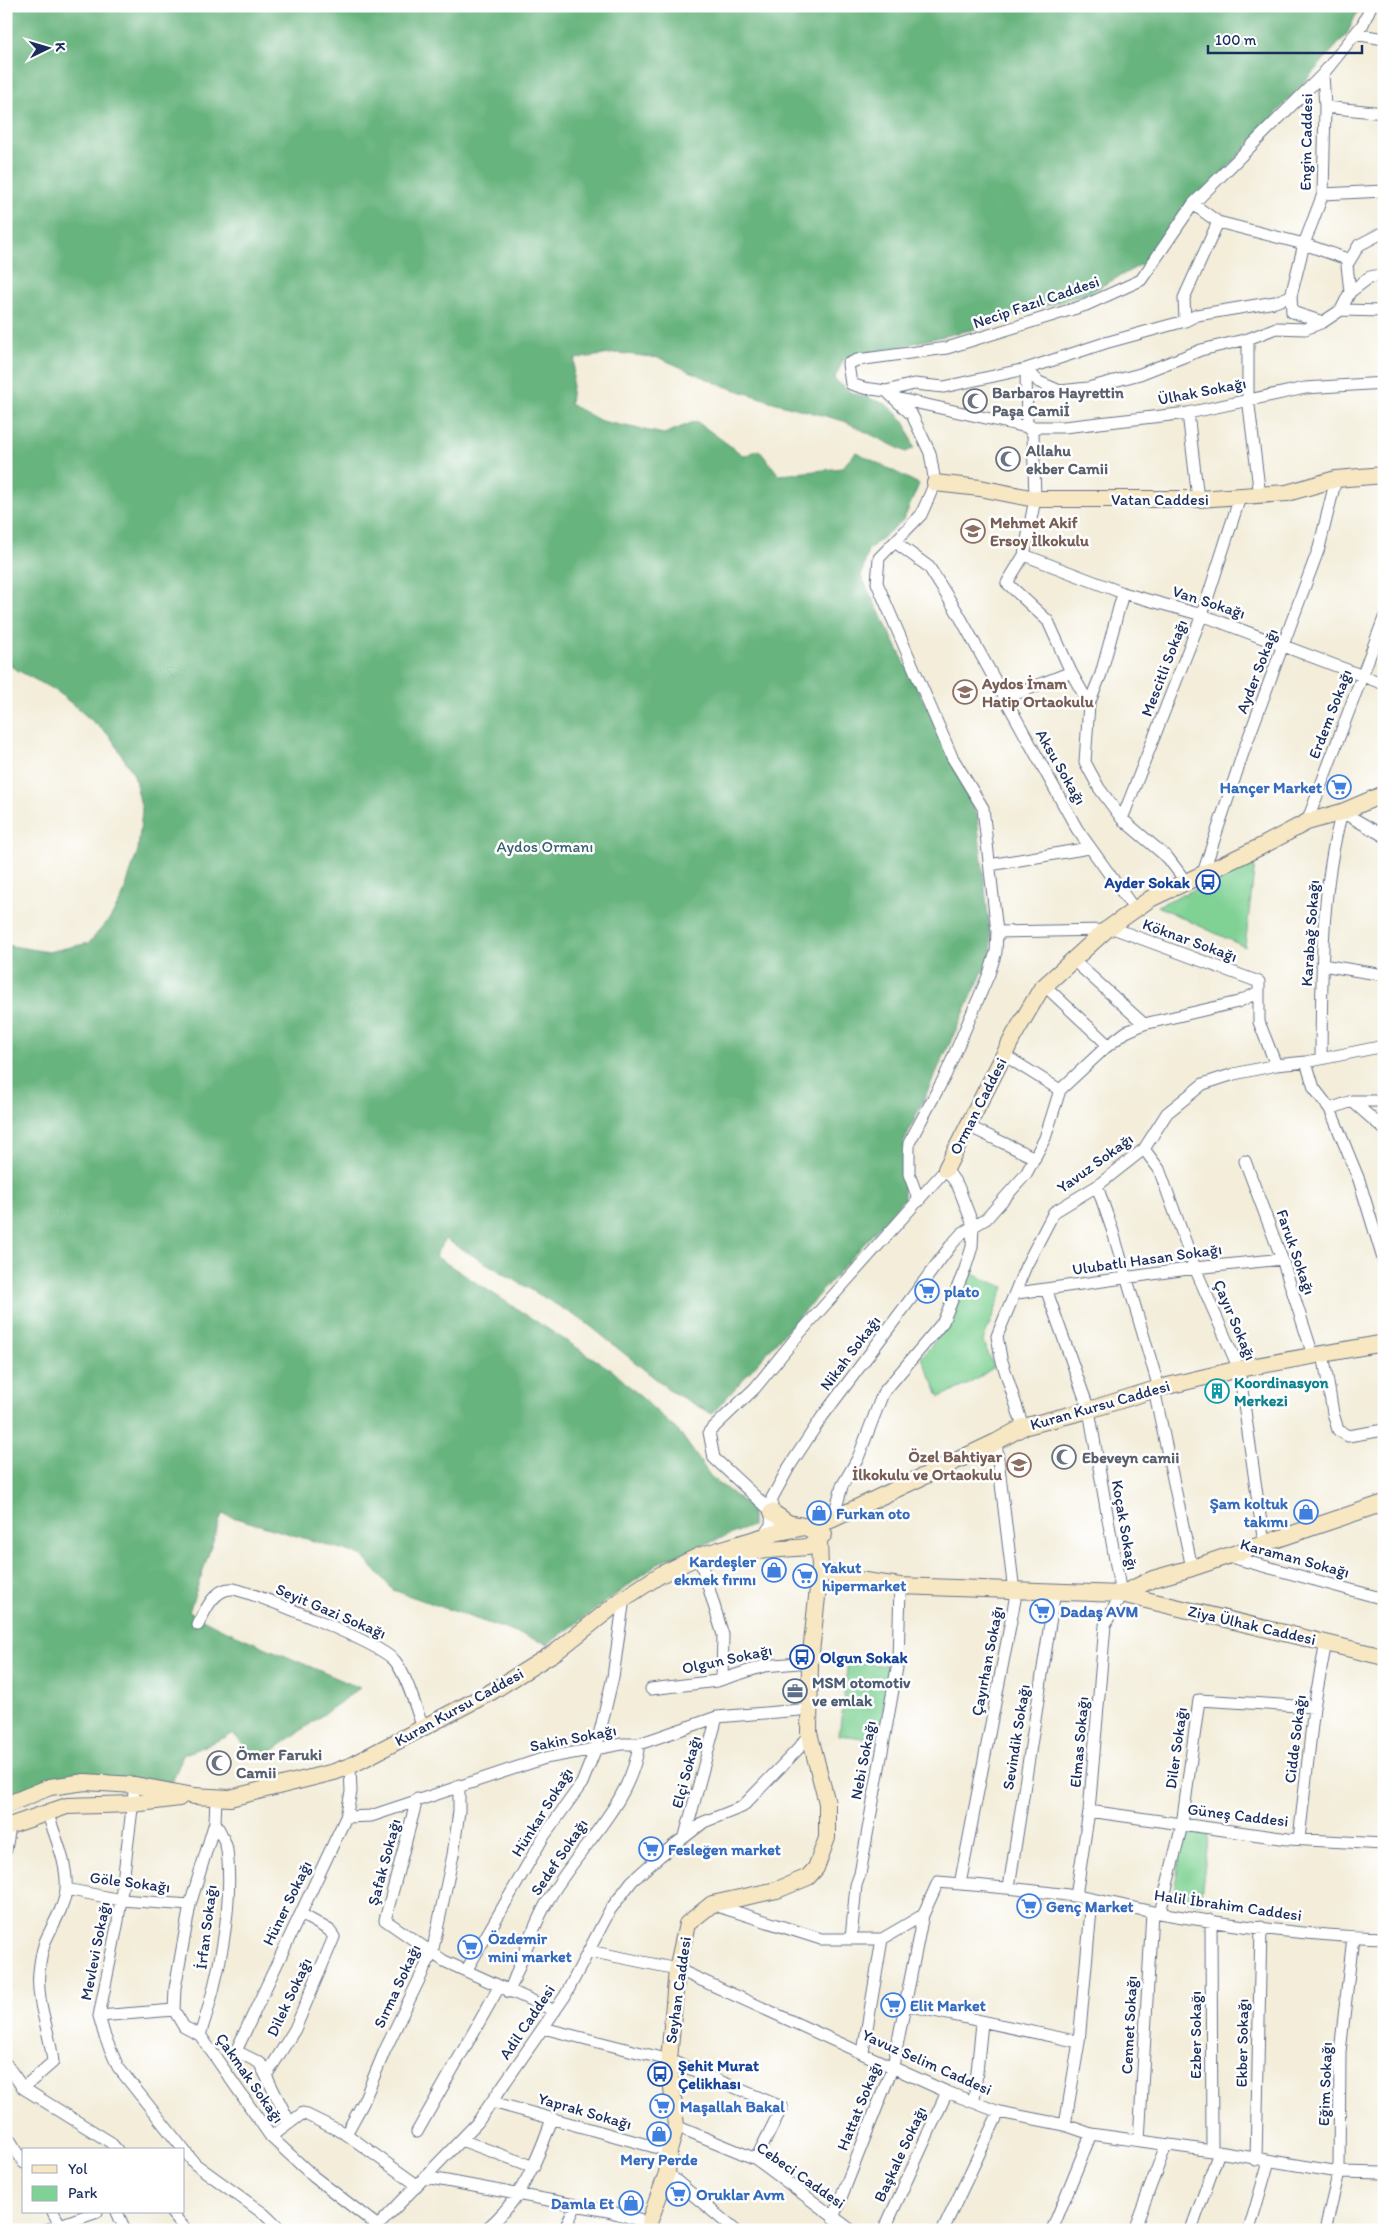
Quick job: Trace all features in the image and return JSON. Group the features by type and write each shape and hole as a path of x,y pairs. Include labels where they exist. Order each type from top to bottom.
{"street":[{"name":"Necip Fazıl Caddesi","path":"890,394 851,384 848,364 877,356 947,348 1086,306 1140,280 1193,204 1323,74 1363,24 1371,6"},
{"path":"1355,34 1384,39"},
{"name":"Engin Caddesi","path":"1291,296 1304,244 1323,194 1325,106 1323,74"},
{"path":"1325,106 1384,113"},
{"path":"1323,194 1384,191"},
{"path":"1193,204 1218,222 1304,244 1350,260"},
{"path":"1185,321 1184,298 1218,222"},
{"path":"1350,292 1347,265 1359,244 1384,232"},
{"path":"1026,369 1039,382 1060,391 1088,388 1140,374 1201,350 1248,339 1276,328 1305,329 1324,322 1341,310 1350,292 1370,277 1384,274"},
{"path":"919,1201 909,1174 909,1144 945,1076 989,974 996,952 997,932 983,808 952,757 877,583 879,558 921,515 935,484 930,453 912,415 890,394 914,384 944,387 1026,369 1105,343 1185,321 1197,315 1275,302 1291,296 1292,312 1324,322"},
{"path":"1341,310 1384,311"},
{"path":"1248,339 1248,398 1260,496"},
{"path":"1026,369 1027,427 1033,434 1035,499 1024,554 1007,582 1048,621 1071,672 1089,704"},
{"name":"Ülhak Sokağı","path":"890,394 1027,427 1064,426 1188,413 1248,398 1305,388 1384,383"},
{"path":"1188,413 1198,499"},
{"name":"Vatan Caddesi","path":"935,484 980,488 1035,499 1198,499 1287,493 1336,479 1384,475"},
{"name":"Ayder Sokağı","path":"1203,873 1244,750 1284,646 1318,548 1336,479"},
{"name":"Mescitli Sokağı","path":"1122,819 1202,615 1240,497"},
{"name":"Aksu Sokağı","path":"895,542 929,567 959,615 1003,699 1089,848 1134,910"},
{"name":"Van Sokağı","path":"1024,554 1123,593 1202,615 1361,677 1384,684"},
{"path":"1123,593 1100,674 1089,704 1085,762 1099,788 1122,819 1168,858 1186,882"},
{"name":"Erdem Sokağı","path":"1307,822 1384,618"},
{"path":"1003,699 1071,672"},
{"name":"Orman Caddesi","path":"772,1512 714,1458 709,1432 755,1388 805,1327 946,1169 1004,1055 1045,986 1108,929 1150,899 1260,847 1307,822 1342,812 1384,794"},
{"path":"1342,812 1384,836"},
{"name":"Karabağ Sokağı","path":"1321,1058 1323,935 1334,842 1342,812"},
{"path":"990,865 1089,848"},
{"path":"997,932 1108,929"},
{"name":"Köknar Sokağı","path":"1108,929 1259,987"},
{"path":"1073,960 1144,1024"},
{"path":"1322,965 1384,975"},
{"path":"1045,986 1108,1045"},
{"path":"1004,1055 1060,1090 1108,1045 1126,1032 1144,1024 1238,1002 1259,987"},
{"path":"1259,987 1258,1022 1276,1065"},
{"name":"Yavuz Sokağı","path":"1022,1427 1001,1358 998,1336 1017,1293 1026,1266 1054,1212 1096,1186 1144,1149 1167,1113 1203,1084 1234,1074 1276,1065 1306,1062 1384,1046"},
{"path":"1306,1062 1314,1088 1330,1109 1359,1180 1384,1262"},
{"name":"Nikah Sokağı","path":"763,1536 771,1525 772,1498 822,1417 952,1244 962,1233 986,1219 1006,1200 1026,1174 1045,1138 1060,1090"},
{"path":"1330,1109 1352,1101 1384,1100"},
{"path":"1352,1101 1384,1129"},
{"path":"968,1126 1035,1158"},
{"name":"Çayır Sokağı","path":"1144,1149 1159,1169 1195,1268 1239,1369 1264,1544"},
{"name":"Faruk Sokağı","path":"1246,1161 1318,1354 1338,1430 1348,1436 1384,1430"},
{"path":"833,1519 842,1486 858,1458 883,1393 934,1332 950,1309 972,1247 973,1225 958,1186 946,1169"},
{"path":"1096,1186 1127,1277 1156,1389 1192,1568"},
{"name":"Ulubatlı Hasan Sokağı","path":"1017,1293 1282,1258"},
{"name":"Koçak Sokağı","path":"1046,1289 1088,1410 1121,1594"},
{"name":"Kuran Kursu Caddesi","path":"6,1805 50,1787 85,1782 135,1785 194,1796 230,1798 350,1766 491,1692 557,1651 624,1598 660,1575 699,1556 763,1536 820,1524 833,1519 996,1442 1022,1427 1088,1410 1156,1389 1239,1369 1384,1343"},
{"name":"Çayırhan Sokağı","path":"960,1884 1015,1600 996,1442"},
{"path":"820,1568 837,1577 900,1586 1121,1594 1153,1578 1192,1568 1384,1503"},
{"path":"772,1512 788,1523 804,1526 813,1531 814,1543 791,1540 788,1530 772,1512"},
{"name":"Kuran Kursu Caddesi","path":"699,1556 814,1543 833,1519"},
{"name":"Seyhan Caddesi","path":"650,2226 667,2173 669,2151 676,2126 669,2060 677,1969 687,1924 712,1904 777,1890 808,1877 816,1868 827,1838 827,1803 809,1732 811,1709 810,1662 820,1568 814,1543"},
{"path":"699,1556 722,1635 722,1679"},
{"name":"Karaman Sokağı","path":"1227,1556 1384,1598"},
{"name":"Nebi Sokağı","path":"851,1939 856,1885 860,1874 898,1662 900,1586"},
{"name":"Seyit Gazi Sokağı","path":"198,1625 204,1612 217,1594 227,1589 234,1589 294,1611 380,1649 399,1668 423,1728"},
{"name":"Sevindik Sokağı","path":"1009,1888 1055,1591"},
{"name":"Ziya Ülhak Caddesi","path":"1121,1594 1384,1657"},
{"name":"Elmas Sokağı","path":"1076,1896 1089,1811 1105,1625 1121,1594"},
{"name":"Hünkar Sokağı","path":"466,1971 544,1836 582,1782 596,1748 613,1677 624,1598"},
{"name":"Cidde Sokağı","path":"1299,1839 1314,1707 1326,1642"},
{"name":"Olgun Sokağı","path":"651,1689 722,1679 764,1666 810,1662"},
{"name":"Diler Sokağı","path":"1156,1912 1182,1825 1199,1700 1314,1707"},
{"name":"Sakin Sokağı","path":"346,1817 371,1816 459,1784 545,1758 596,1748 639,1744 717,1717 811,1709"},
{"name":"Elçi Sokağı","path":"685,1836 717,1717"},
{"name":"Adil Caddesi","path":"376,2228 477,2123 555,2011 610,1910 632,1881 704,1822 742,1807 800,1747 809,1732"},
{"name":"Sedef Sokağı","path":"417,2132 504,1990 546,1904 620,1797 636,1764 639,1744"},
{"name":"Hüner Sokağı","path":"260,2062 236,2051 288,1936 301,1914 346,1817 351,1792 350,1766"},
{"name":"Sırma Sokağı","path":"346,2134 363,2103 385,2050 432,1953 454,1855 459,1811 459,1784"},
{"name":"Mevlevi Sokağı","path":"135,1785 121,1900 99,2016 118,2067 182,2148"},
{"name":"Kuran Kursu Caddesi","path":"8,1826 47,1811 67,1806 133,1804 194,1796"},
{"path":"99,2016 174,2010 175,1988 190,1905 215,1822 216,1798"},
{"name":"Şafak Sokağı","path":"417,1799 385,1920 432,1953 504,1990 555,2011"},
{"path":"23,2088 53,2062 51,2041 40,2009 39,1972 44,1943 61,1908 66,1889 62,1860 47,1811"},
{"name":"Güneş Caddesi","path":"1089,1811 1182,1825 1299,1839 1384,1844"},
{"name":"İrfan Sokağı","path":"200,2035 213,1995 222,1947 228,1885 227,1848 215,1822"},
{"path":"6,1850 8,1826"},
{"name":"Halil İbrahim Caddesi","path":"923,1915 938,1882 1076,1896 1156,1912 1211,1920 1353,1937 1384,1938"},
{"name":"Göle Sokağı","path":"66,1889 121,1900 190,1905"},
{"path":"1066,2125 1079,2042 1092,1899"},
{"path":"712,1904 821,1939 882,1939 923,1915"},
{"name":"Cennet Sokağı","path":"1139,2141 1156,1912"},
{"name":"Dilek Sokağı","path":"260,2062 269,2071 294,2029 334,1937 328,1930 301,1914"},
{"name":"Hattat Sokağı","path":"833,2218 893,2066 923,1915"},
{"name":"Ezber Sokağı","path":"1191,2230 1216,2152 1211,1920"},
{"name":"Ekber Sokağı","path":"1256,2160 1261,1926"},
{"name":"Eğim Sokağı","path":"1325,2230 1339,2172 1340,2052 1353,1937"},
{"path":"863,2052 882,1939"},
{"name":"Yavuz Selim Caddesi","path":"588,1951 677,1969 863,2052 946,2092 999,2112 1066,2125 1091,2134 1339,2172 1384,2173"},
{"path":"906,2005 982,2023 1079,2042"},
{"name":"Çakmak Sokağı","path":"174,2010 184,2027 200,2035 270,2136 314,2177 376,2228"},
{"path":"974,2101 982,2023"},
{"path":"543,2028 669,2060 782,2107 756,2159"},
{"path":"260,2062 290,2123"},
{"path":"6,2064 23,2088 110,2142 116,2148"},
{"name":"Başkale Sokağı","path":"884,2230 946,2092"},
{"name":"Yaprak Sokağı","path":"492,2102 669,2151"},
{"path":"943,2230 999,2112"},
{"path":"270,2136 304,2113 346,2134 421,2181 576,2205 631,2216 650,2226"},
{"path":"486,2230 502,2217 534,2167 552,2119"},
{"name":"Cebeci Caddesi","path":"676,2126 756,2159 851,2230"},
{"path":"6,2134 22,2160"},
{"path":"1052,2230 1091,2134"},
{"path":"461,2140 534,2167"},
{"path":"1134,2230 1166,2145"},
{"name":"Mevlevi Sokağı","path":"185,2151 195,2164 264,2214 281,2230"},
{"path":"1249,2230 1269,2161"},
{"path":"667,2173 735,2230"},
{"path":"564,2230 576,2205"},
{"path":"54,2214 61,2227"},
{"path":"46,2230 61,2227 92,2214"},
{"path":"118,2214 125,2230"},
{"path":"173,2214 186,2230"}],"green space":[{"name":"Aydos Ormanı","path":"6,6 1360,6 1347,34 1142,264 1091,292 971,330 844,359 834,379 850,392 886,404 905,422 914,448 906,452 844,421 773,402 721,385 660,358 617,353 575,359 570,404 601,421 664,434 696,421 744,456 759,450 779,475 842,468 856,452 919,484 904,519 868,550 861,576 946,745 977,816 992,952 904,1142 904,1199 712,1414 672,1392 584,1321 445,1239 435,1256 613,1371 681,1434 711,1477 752,1509 752,1526 662,1561 548,1644 393,1590 361,1555 222,1514 189,1612 220,1628 360,1688 260,1760 233,1734 183,1755 172,1783 79,1777 6,1803 6,945 48,952 89,943 111,917 122,898 138,850 142,810 134,775 110,736 58,692 6,664"},
{"path":"1255,863 1245,947 1157,906"},
{"path":"969,1273 1004,1287 983,1341 994,1367 969,1384 940,1397 921,1357 944,1328"},
{"path":"848,1661 889,1666 880,1740 839,1735"},
{"path":"1185,1828 1209,1833 1200,1903 1173,1896"}],"place":[{"name":"Barbaros Hayrettin Paşa Camiİ","path":"975,401"},
{"name":"Allahu ekber Camii","path":"1008,459"},
{"name":"Mehmet Akif Ersoy İlkokulu","path":"973,531"},
{"name":"Aydos İmam Hatip Ortaokulu","path":"965,692"},
{"name":"Hançer Market","path":"1339,787"},
{"name":"Ayder Sokak","path":"1208,882"},
{"name":"plato","path":"927,1291"},
{"name":"Koordinasyon Merkezi","path":"1217,1391"},
{"name":"Ebeveyn camii","path":"1064,1457"},
{"name":"Özel Bahtiyar İlkokulu ve Ortaokulu","path":"1019,1465"},
{"name":"Şam koltuk takımı","path":"1306,1512"},
{"name":"Furkan oto","path":"819,1513"},
{"name":"Kardeşler ekmek fırını","path":"774,1570"},
{"name":"Yakut hipermarket","path":"805,1576"},
{"name":"Dadaş AVM","path":"1042,1611"},
{"name":"Olgun Sokak","path":"802,1657"},
{"name":"MSM otomotiv ve emlak","path":"795,1691"},
{"name":"Ömer Faruki Camii","path":"219,1763"},
{"name":"Fesleğen market","path":"651,1849"},
{"name":"Genç Market","path":"1029,1906"},
{"name":"Özdemir mini market","path":"470,1947"},
{"name":"Elit Market","path":"893,2005"},
{"name":"Şehit Murat Çelikhası","path":"660,2074"},
{"name":"Maşallah Bakal","path":"662,2106"},
{"name":"Mery Perde","path":"659,2134"},
{"name":"Oruklar Avm","path":"678,2194"},
{"name":"Damla Et","path":"631,2203"}]}
